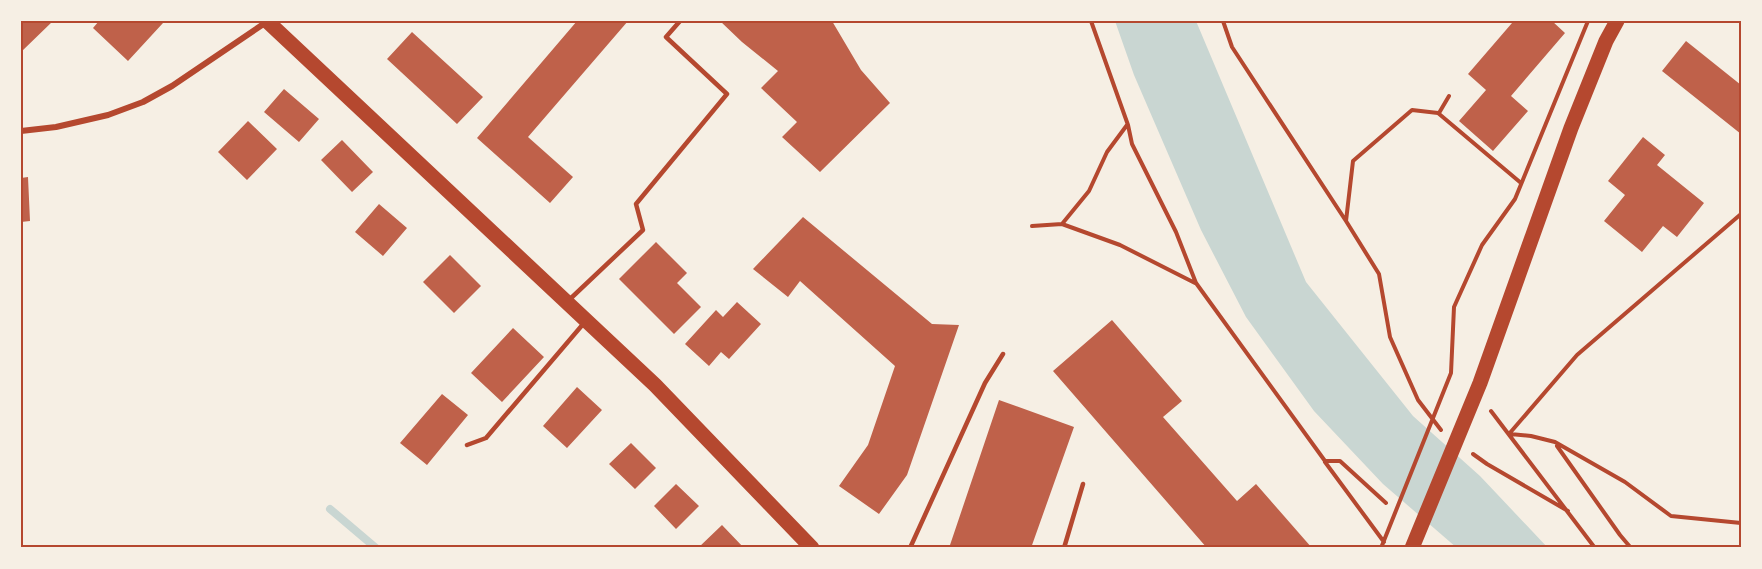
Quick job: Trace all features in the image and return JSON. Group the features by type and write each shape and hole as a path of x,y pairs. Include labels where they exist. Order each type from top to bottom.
{"main road":[{"path":"267,21 656,385 812,548"},
{"path":"1412,548 1467,411 1571,129 1606,41 1617,21"}],"street":[{"path":"21,131 56,127 87,120 143,102 172,86 267,21"}],"lane":[{"path":"567,302 643,230 636,204 727,94 666,37 680,21"},
{"path":"466,445 486,438 587,320"},
{"path":"910,548 985,383 1003,354"},
{"path":"1064,548 1083,484"}],"path":[{"path":"1091,21 1128,125 1132,144 1176,232 1196,283 1383,542"},
{"path":"1224,21 1232,47 1379,274 1390,337 1418,400 1446,434"},
{"path":"1381,548 1451,373 1454,307 1482,245 1515,199 1588,21"},
{"path":"1438,113 1449,96"},
{"path":"1346,221 1353,161 1412,110 1438,113 1521,183"},
{"path":"1062,224 1089,192 1107,152 1128,125"},
{"path":"1509,434 1577,355 1741,214"},
{"path":"1032,226 1062,224 1120,245 1196,283"},
{"path":"1490,410 1595,548"},
{"path":"1509,434 1555,442 1625,482 1671,516 1741,523"},
{"path":"1555,442 1631,548"},
{"path":"1325,461 1340,461 1386,502"},
{"path":"1487,464 1568,511"}],"shaded area":[{"path":"1115,21 1196,21 1306,282 1413,416 1480,476 1548,548 1457,548 1383,484 1314,411 1246,317 1201,230 1134,75"}],"building":[{"path":"21,21 53,21 21,52"},
{"path":"99,21 160,21 163,23 128,61 93,28"},
{"path":"577,21 628,21 528,137 573,177 550,203 477,138"},
{"path":"720,21 832,21 861,70 890,103 820,172 782,137 797,122 761,88 778,71"},
{"path":"1510,21 1552,21 1565,33 1511,96 1528,111 1493,151 1459,121 1486,90 1468,74 1512,23"},
{"path":"412,32 483,97 457,124 387,59"},
{"path":"1686,41 1741,85 1741,134 1662,71"},
{"path":"284,89 319,119 299,142 264,112"},
{"path":"248,121 277,149 247,180 218,152"},
{"path":"1643,137 1665,155 1657,165 1704,203 1677,237 1663,226 1642,252 1604,221 1625,195 1608,181"},
{"path":"342,140 373,172 352,192 321,160"},
{"path":"28,177 30,221 21,222 21,178"},
{"path":"379,204 407,228 383,256 355,232"},
{"path":"803,217 932,324 959,325 907,475 879,514 839,486 868,445 895,366 800,281 788,297 753,269"},
{"path":"656,242 687,273 677,283 701,307 674,334 619,279"},
{"path":"450,255 481,286 454,313 423,282"},
{"path":"737,302 761,324 729,359 721,352 709,366 685,344 716,310 723,317"},
{"path":"1112,320 1182,401 1163,417 1237,501 1256,484 1312,548 1207,548 1053,371"},
{"path":"513,328 544,357 502,402 471,373"},
{"path":"577,387 602,410 567,448 543,426"},
{"path":"442,394 468,415 427,465 400,443"},
{"path":"999,400 1074,427 1031,548 949,548"},
{"path":"631,443 656,468 635,489 609,464"},
{"path":"676,484 699,506 676,529 654,506"},
{"path":"722,525 744,548 698,548"}],"waterway":[{"path":"330,509 376,548"}]}
